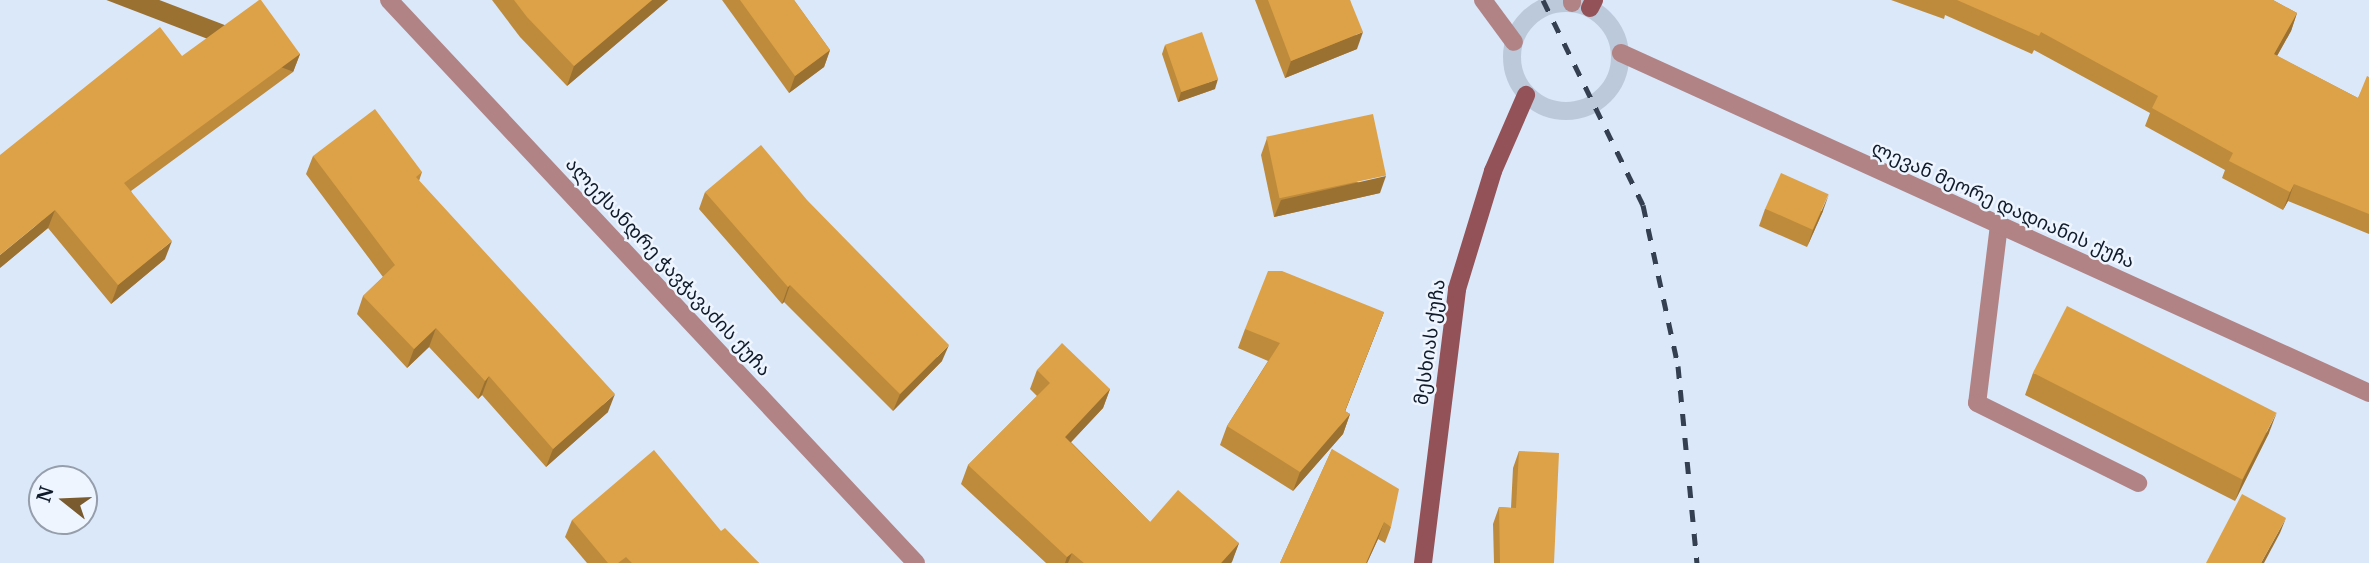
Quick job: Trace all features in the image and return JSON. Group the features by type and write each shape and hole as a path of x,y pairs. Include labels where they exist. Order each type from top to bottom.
{"street":[{"name":"ალექსანდრე ჭავჭავაძის ქუჩა","path":"389,0 916,563"},
{"path":"1483,0 1514,42"},
{"name":"ლევან მეორე დადიანის ქუჩა","path":"1620,54 2369,393"},
{"name":"მესხიას ქუჩა","path":"1423,563 1457,289 1493,171 1526,95"},
{"path":"1998,225 1977,403 2138,483"}],"building":[{"path":"259,0 300,54 124,183 172,241 118,285 55,210 0,255 0,155 160,27 182,56"},
{"path":"514,0 652,0 574,66"},
{"path":"740,0 794,0 830,50 795,76"},
{"path":"1268,0 1350,0 1363,32 1291,61"},
{"path":"1957,0 2273,0 2297,13 2274,54 2358,98 2367,76 2369,77 2369,214 2294,184 2290,192 2229,161 2233,153 2152,108 2158,96 2041,32 2039,36"},
{"path":"1202,32 1218,79 1181,92 1165,45"},
{"path":"375,109 422,172 416,177 615,394 553,449 489,376 485,381 436,328 414,349 363,296 395,265 313,156"},
{"path":"1373,114 1386,176 1279,198 1266,137"},
{"path":"761,145 807,200 949,345 900,394 790,285 788,287 705,192"},
{"path":"1781,173 1829,194 1813,230 1765,209"},
{"path":"1268,271 1282,271 1384,312 1345,411 1350,414 1300,472 1227,426 1280,343 1245,329"},
{"path":"2067,306 2276,413 2242,480 2033,373"},
{"path":"1062,343 1110,389 1065,437 1150,522 1178,490 1239,543 1221,563 1084,563 1072,553 1067,557 968,465 1050,383 1037,370"},
{"path":"1332,449 1399,489 1391,527 1384,522 1366,563 1280,563"},
{"path":"654,450 721,531 725,528 759,563 632,563 626,557 618,563 608,563 572,520"},
{"path":"1519,451 1559,453 1554,563 1500,563 1499,507 1516,508"},
{"path":"2242,494 2286,518 2261,563 2206,563"}],"tunnel":[{"path":"1566,3 1587,7 1604,19 1616,36 1620,57 1616,78 1604,95 1587,107 1566,111 1545,107 1528,95 1516,78 1512,57 1516,36 1528,19 1545,7 1566,3"}],"railway":[{"path":"1543,0 1643,205 1678,366 1697,563"}]}
